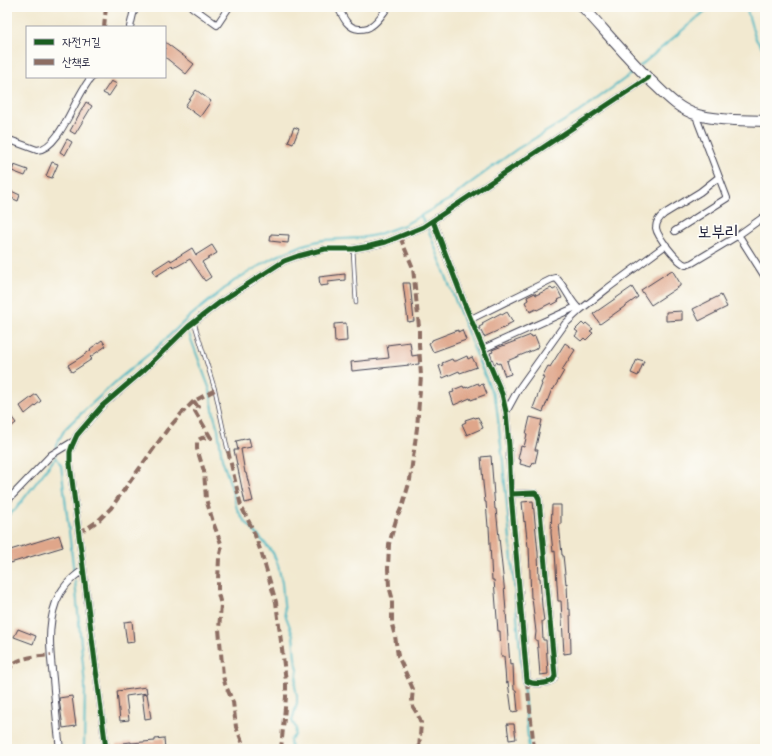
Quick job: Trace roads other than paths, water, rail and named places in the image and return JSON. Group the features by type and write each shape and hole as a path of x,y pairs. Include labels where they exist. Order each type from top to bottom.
{"main road":[{"path":"583,7 646,76 671,100 685,109 707,117 765,121"}],"street":[{"path":"130,26 136,7"},
{"path":"192,7 217,25 230,7"},
{"path":"338,7 350,26 362,29 371,26 388,7"},
{"path":"106,749 70,464 70,452 77,435 102,406 144,370 194,322 223,300 284,261 298,256 325,250 353,249 370,246 386,242 424,227 646,76"},
{"path":"7,139 37,150 41,150 48,146 61,131 85,86 91,78"},
{"path":"675,232 727,198 696,114"},
{"path":"720,177 700,192 664,214 657,222 656,227 658,233 681,264 686,265 692,263 737,236 765,216"},
{"path":"433,221 502,394 506,412 509,446 511,494 527,681 532,684 549,683 555,676 539,499 535,493 511,494"},
{"path":"737,236 741,239 765,277"},
{"path":"483,349 578,308 666,245"},
{"path":"471,319 556,278 578,308"},
{"path":"506,412 518,390 578,308"},
{"path":"7,501 50,455 74,441"},
{"path":"60,749 51,655 51,622 59,596 72,578 83,570"}],"lane":[{"path":"353,249 356,303"},
{"path":"194,322 215,390 228,451"}],"waterway":[{"path":"640,66 710,7"},
{"path":"746,7 757,41 765,51"},
{"path":"56,449 56,445 65,429 73,421 121,377 154,350 189,317 234,281 269,260 306,244 323,240 360,238 376,235 404,225 452,198 517,149 579,112 635,71"},
{"path":"421,216 424,222"},
{"path":"428,229 477,357 496,402 503,462 529,749"},
{"path":"189,334 210,390 222,459 237,509 243,519 273,553 278,565 282,583 285,614 293,635 295,658 298,669 295,686 297,703 292,721 296,728 295,735 290,740 291,749"},
{"path":"7,516 15,510 56,457 56,454"},
{"path":"56,457 61,465 74,573"},
{"path":"75,581 85,686 84,749"}],"district":[{"name":"보부리","path":"718,231"}]}
